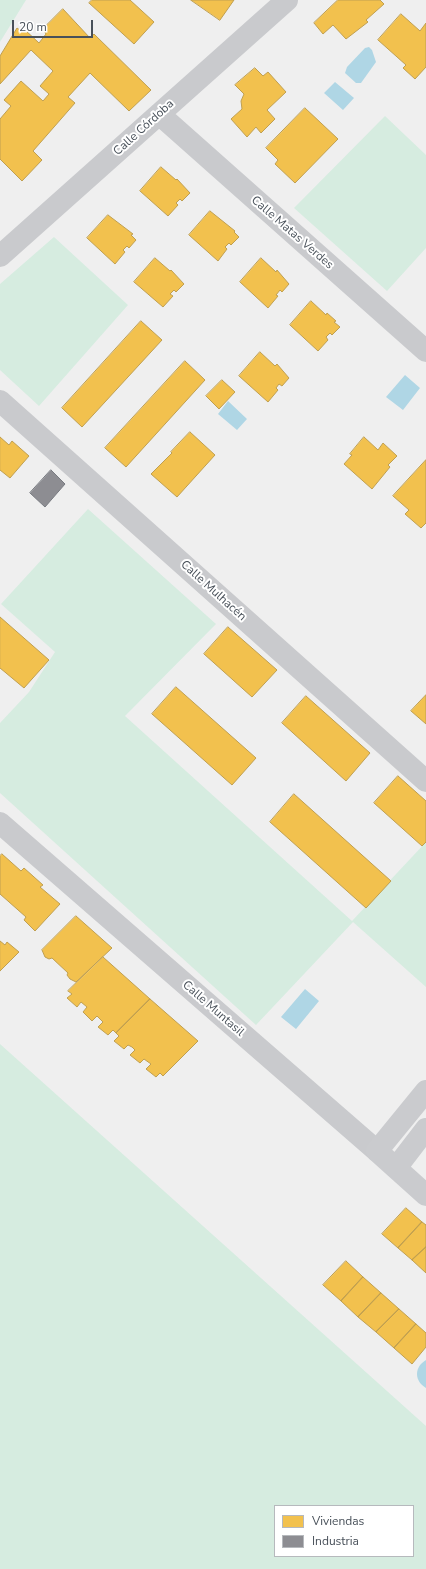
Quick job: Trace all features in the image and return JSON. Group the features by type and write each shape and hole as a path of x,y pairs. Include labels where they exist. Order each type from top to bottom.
{"street":[{"name":"Calle Córdoba","path":"0,256 287,0"},
{"name":"Calle Matas Verdes","path":"159,114 426,351"},
{"name":"Calle Mulhacén","path":"0,400 426,781"},
{"name":"Calle Muntasil","path":"0,823 426,1195"},
{"path":"377,1151 426,1091"},
{"path":"396,1168 426,1129"}],"green space":[{"path":"0,0 26,0 0,42"},
{"path":"385,116 426,155 426,248 387,291 294,208"},
{"path":"54,237 128,305 39,406 0,370 0,284"},
{"path":"88,509 216,624 125,716 352,921 426,842 426,987 353,922 256,1025 0,793 0,723 29,692 55,652 1,604"},
{"path":"0,1044 426,1426 426,1569 0,1569"}],"water":[{"path":"369,47 372,50 376,62 361,83 356,83 345,73 347,67 365,48"},
{"path":"335,82 354,98 343,110 324,93"},
{"path":"405,375 420,388 403,410 386,397"},
{"path":"228,401 247,419 237,430 218,414"},
{"path":"305,989 319,1001 296,1029 281,1017"},
{"path":"426,1360 426,1388 419,1382 417,1374 419,1366"}],"building: Viviendas":[{"path":"92,0 130,0 154,22 134,44 89,3"},
{"path":"191,0 234,0 220,20"},
{"path":"338,0 380,0 384,4 366,20 368,22 346,39 333,25 323,34 314,23"},
{"path":"63,9 90,38 94,34 151,90 129,111 90,73 68,97 75,103 33,151 42,160 22,181 0,159 0,119 11,106 4,100 21,81 43,101 49,94 40,86 53,71 31,50 0,84 0,56 17,28 21,31 23,28 39,43 46,34 43,29"},
{"path":"401,14 420,31 426,23 426,67 415,79 403,68 406,65 378,40"},
{"path":"255,68 263,76 268,72 286,92 267,110 275,119 261,133 256,127 247,137 231,119 242,109 241,101 244,94 235,85"},
{"path":"305,108 338,139 295,183 275,164 278,160 266,148"},
{"path":"161,167 176,180 177,179 190,193 182,201 180,199 176,203 178,205 168,216 140,191"},
{"path":"210,211 235,231 234,232 239,237 231,245 229,243 225,247 227,249 218,261 189,235"},
{"path":"108,215 133,234 131,235 136,240 129,248 127,246 123,250 125,252 115,264 87,238"},
{"path":"155,258 170,271 171,270 184,284 176,292 174,290 170,294 173,296 163,307 134,282"},
{"path":"261,258 276,272 277,270 289,284 282,292 280,290 276,295 278,296 268,308 240,282"},
{"path":"311,301 326,315 327,313 336,321 334,322 340,327 332,335 330,333 326,337 328,340 318,351 290,325"},
{"path":"141,321 162,340 82,427 62,408"},
{"path":"260,352 275,366 277,364 289,378 282,386 279,384 276,388 278,390 268,402 239,376"},
{"path":"185,361 205,380 126,467 105,448"},
{"path":"222,380 235,392 219,409 206,396"},
{"path":"190,432 215,455 177,497 151,474"},
{"path":"0,437 9,445 12,441 29,456 10,478 0,470"},
{"path":"364,437 378,450 383,443 397,456 388,465 390,467 372,489 344,464"},
{"path":"426,460 426,523 421,528 405,514 409,510 393,496"},
{"path":"0,617 49,660 24,688 0,668"},
{"path":"228,627 277,670 252,697 204,654"},
{"path":"176,687 256,758 232,785 152,714"},
{"path":"426,695 426,724 411,711"},
{"path":"306,696 370,753 346,781 282,723"},
{"path":"398,776 426,801 426,842 422,846 374,803"},
{"path":"294,794 391,881 366,908 270,822"},
{"path":"2,854 21,871 24,868 43,885 40,887 60,904 35,931 24,920 26,917 0,894 0,856"},
{"path":"76,916 112,948 76,982 70,979 67,975 68,973 52,958 49,959 45,957 42,950"},
{"path":"0,941 5,945 7,942 19,952 0,971"},
{"path":"103,957 150,999 116,1033 113,1030 108,1035 98,1027 103,1022 97,1016 92,1021 83,1012 87,1007 81,1002 77,1007 67,998 72,994 68,991"},
{"path":"150,999 198,1041 163,1076 160,1073 156,1077 146,1069 151,1064 144,1059 140,1063 130,1055 135,1050 132,1047 128,1045 124,1049 114,1041 119,1036 116,1033"},
{"path":"406,1208 422,1222 398,1248 382,1234"},
{"path":"422,1222 426,1225 426,1247 412,1260 398,1248"},
{"path":"426,1247 426,1273 412,1260"},
{"path":"346,1261 363,1277 341,1301 323,1285"},
{"path":"363,1277 381,1293 358,1317 341,1301"},
{"path":"381,1293 399,1309 376,1332 358,1317"},
{"path":"399,1309 416,1324 394,1348 376,1332"},
{"path":"416,1324 426,1333 426,1347 412,1364 394,1348"}],"building: Industria":[{"path":"51,470 65,484 45,507 30,493"}]}
